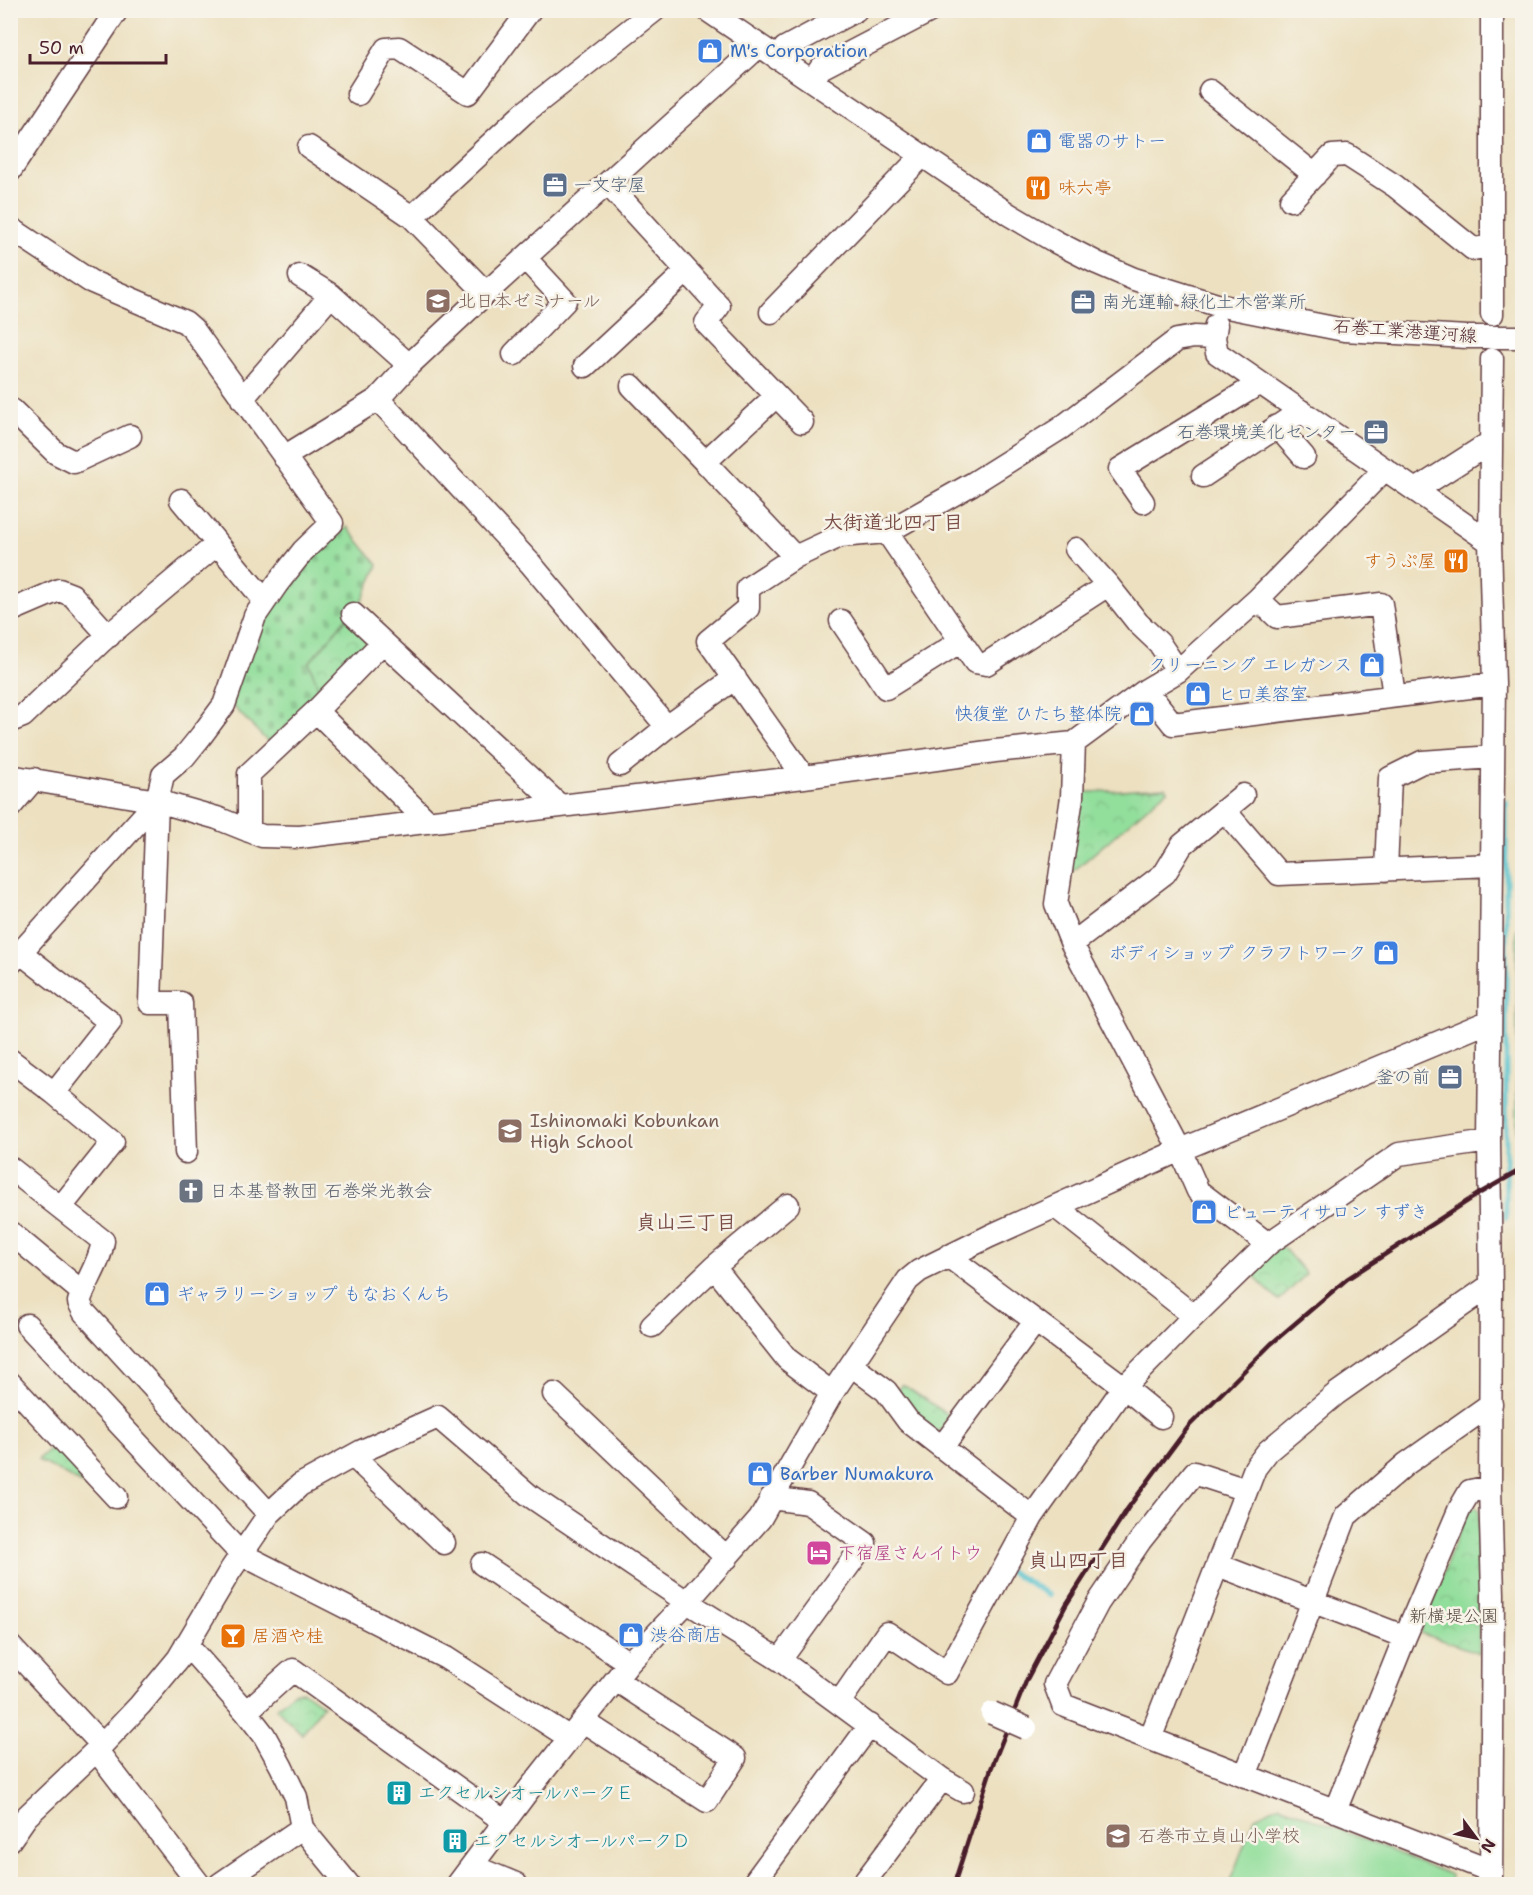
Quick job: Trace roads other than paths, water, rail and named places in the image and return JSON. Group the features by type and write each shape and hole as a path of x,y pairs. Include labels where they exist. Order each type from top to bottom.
{"street":[{"path":"10,171 117,10"},
{"path":"358,94 386,49 399,48 468,93 530,10"},
{"path":"412,217 524,113 655,10"},
{"name":"石巻工業港運河線","path":"707,10 1010,215 1056,242 1134,279 1217,305 1344,330 1467,337 1522,337"},
{"path":"778,59 785,48 856,10"},
{"path":"812,81 821,68 932,10"},
{"path":"1492,10 1492,314"},
{"path":"284,457 378,399 409,365 486,293 759,46"},
{"path":"1210,91 1315,175"},
{"path":"309,147 412,217 486,293"},
{"path":"1291,200 1332,156 1347,154 1395,186 1473,249 1492,246"},
{"path":"771,312 922,156"},
{"path":"608,184 719,306 706,323 802,422"},
{"path":"10,228 90,281 184,322 193,329 332,523 303,551 265,601 255,616 224,705 189,750 163,775 157,801 150,1003 181,1003 186,1152"},
{"path":"514,354 565,301 525,258"},
{"path":"585,366 687,271"},
{"path":"300,276 331,295 409,365"},
{"path":"242,399 331,295"},
{"path":"1217,305 1214,338 1217,353 1490,542"},
{"path":"804,777 708,641 748,608 748,588 795,557 840,536 887,532 972,484 1060,428 1177,340 1194,337 1214,338"},
{"path":"1246,1490 1194,1473 1140,1541 1098,1603 1055,1683 1063,1705 1335,1811 1491,1878 1493,1594 1490,1487 1491,1285 1488,1141 1494,684 1490,542 1492,359"},
{"path":"1143,502 1120,469 1260,383"},
{"path":"633,386 795,557"},
{"path":"705,462 776,396"},
{"path":"378,399 530,563 667,727"},
{"path":"10,411 12,410 56,453 74,462 130,436"},
{"path":"1203,476 1301,411"},
{"path":"1277,426 1304,457"},
{"path":"1416,490 1491,442"},
{"path":"10,776 157,801 217,818 262,836 300,837 1074,743 1146,690 1178,671 1258,599 1385,469"},
{"path":"181,500 265,601"},
{"path":"887,532 975,662 986,664 1108,585"},
{"path":"10,722 23,716 109,636 217,544"},
{"path":"1076,549 1138,623 1159,643 1178,671"},
{"path":"10,611 59,590 72,595 109,636"},
{"path":"1258,599 1277,617 1380,603 1394,696"},
{"path":"352,614 560,806"},
{"path":"841,621 886,688 961,641"},
{"path":"249,831 249,774 316,711 383,642"},
{"path":"620,765 667,727 735,678"},
{"path":"1146,690 1173,724 1494,684"},
{"path":"316,711 428,822"},
{"path":"1074,743 1072,797 1056,904 1072,944 1180,1150 1198,1191 1268,1244"},
{"path":"1386,870 1390,778 1422,762 1493,757"},
{"path":"10,807 34,779"},
{"path":"1072,944 1165,873 1182,845 1243,795"},
{"path":"54,1093 110,1022 16,959 157,801"},
{"path":"1224,810 1279,874 1492,865"},
{"path":"458,1884 622,1671 760,1519 832,1393 908,1280 919,1271 948,1256 1180,1150 1490,1021"},
{"path":"10,1060 113,1142 61,1207"},
{"path":"839,1703 887,1633 947,1673 1032,1517 1124,1388 1268,1244 1399,1154 1488,1141"},
{"path":"10,1168 103,1241 101,1255 82,1292 80,1302 84,1312 269,1514"},
{"path":"652,1326 714,1267 788,1204"},
{"path":"1056,1207 1194,1316"},
{"path":"10,1235 12,1234 82,1292"},
{"path":"948,1256 1161,1417"},
{"path":"714,1267 787,1359 832,1393"},
{"path":"1150,1739 1255,1468 1268,1451 1336,1394 1491,1285"},
{"path":"942,1447 1035,1322"},
{"path":"27,1325 241,1554 446,1658 707,1802 735,1758 482,1563"},
{"path":"851,1365 886,1391 908,1421 1032,1517"},
{"path":"10,1383 116,1497"},
{"path":"554,1394 727,1558"},
{"path":"1245,1776 1346,1516 1406,1464 1491,1404"},
{"path":"10,1840 26,1817 100,1748 178,1659 241,1554 269,1514 300,1485 353,1456 438,1417 530,1496 687,1602 780,1660 942,1779 963,1791"},
{"path":"353,1456 444,1543"},
{"path":"1335,1811 1460,1508 1470,1491 1490,1487"},
{"path":"771,1498 808,1503 865,1543 780,1660"},
{"path":"1218,1565 1405,1637"},
{"path":"186,1644 264,1735 296,1797 302,1828 348,1884"},
{"path":"10,1646 100,1748 199,1884"},
{"path":"246,1712 293,1670 505,1822"},
{"path":"992,1713 1026,1728"},
{"path":"753,1884 870,1725"},
{"path":"863,1884 942,1779"},
{"path":"220,1884 302,1828"},
{"path":"472,1866 516,1884"}],"waterway":[{"path":"1506,802 1506,1218"},
{"path":"1009,1571 1049,1595"}],"railway":[{"path":"954,1884 991,1769 1027,1679 1066,1605 1128,1508 1189,1426 1271,1344 1347,1279 1480,1193 1522,1169"}],"place":[{"name":"M's Corporation","path":"710,51"},
{"name":"電器のサトー","path":"1039,141"},
{"name":"一文字屋","path":"555,185"},
{"name":"味六亭","path":"1038,188"},
{"name":"北日本ゼミナール","path":"438,301"},
{"name":"南光運輸 緑化土木営業所","path":"1083,302"},
{"name":"石巻環境美化センター","path":"1376,432"},
{"name":"すうぷ屋","path":"1456,561"},
{"name":"クリーニング エレガンス","path":"1372,665"},
{"name":"ヒロ美容室","path":"1198,694"},
{"name":"快復堂 ひたち整体院","path":"1142,714"},
{"name":"ボディショップ クラフトワーク","path":"1386,953"},
{"name":"釜の前","path":"1450,1077"},
{"name":"Ishinomaki Kobunkan High School","path":"510,1131"},
{"name":"日本基督教団 石巻栄光教会","path":"191,1191"},
{"name":"ビューティサロン すずき","path":"1204,1212"},
{"name":"ギャラリーショップ もなおくんち","path":"157,1294"},
{"name":"Barber Numakura","path":"760,1474"},
{"name":"下宿屋さんイトウ","path":"819,1553"},
{"name":"渋谷商店","path":"631,1635"},
{"name":"居酒や桂","path":"233,1636"},
{"name":"エクセルシオールパークＥ","path":"399,1793"},
{"name":"石巻市立貞山小学校","path":"1118,1836"},
{"name":"エクセルシオールパークＤ","path":"455,1841"}],"district":[{"name":"大街道北四丁目","path":"893,522"},
{"name":"貞山三丁目","path":"686,1222"},
{"name":"貞山四丁目","path":"1078,1560"}],"park label":[{"name":"新横堤公園","path":"1454,1616"}]}
